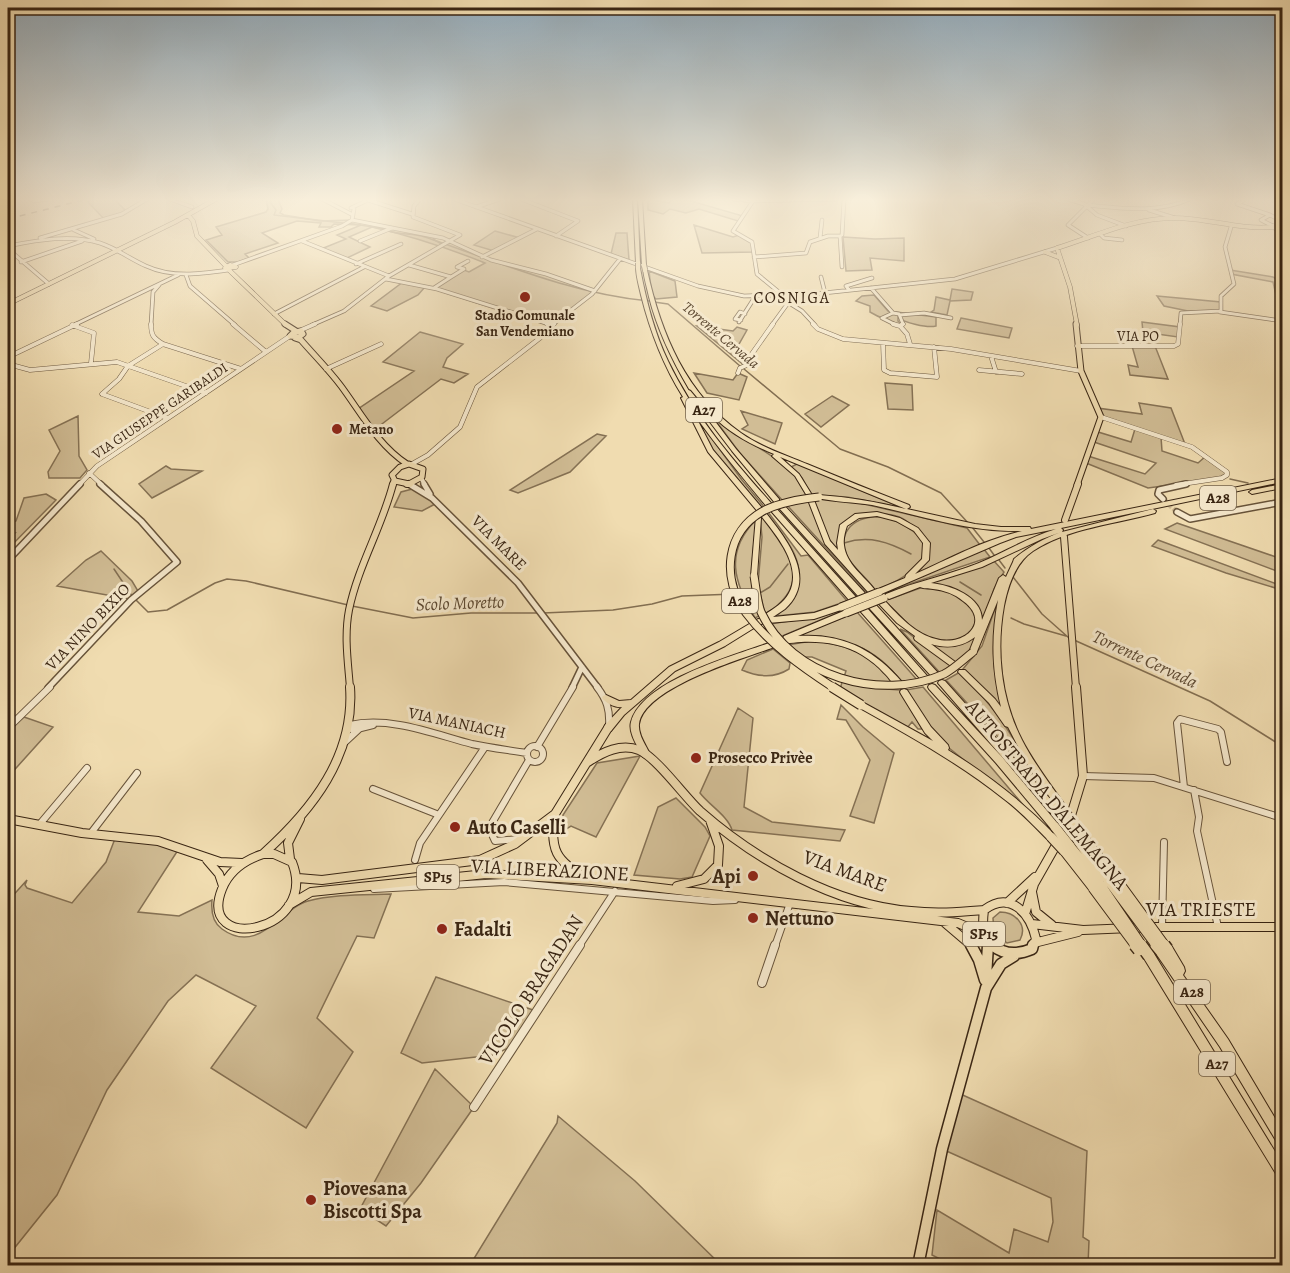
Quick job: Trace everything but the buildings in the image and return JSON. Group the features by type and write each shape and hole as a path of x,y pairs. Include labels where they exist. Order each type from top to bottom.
{"highway":[{"name":"A27","path":"638,258 643,294 676,364 689,384 728,442 779,504 861,594"},
{"name":"A27","path":"644,258 650,293 649,305 678,386 702,438 751,500"},
{"name":"A28","path":"689,384 720,420 740,435 764,448 933,519"},
{"name":"A27","path":"678,386 726,453 852,598"},
{"path":"764,448 797,475 813,497 827,542 881,596 902,624 955,666"},
{"name":"A28","path":"952,755 861,705 815,677 776,648 746,612 732,580 730,557 732,546 743,527 751,519 783,502 813,497 868,502 964,526 1030,528 1282,480"},
{"name":"A28","path":"881,596 993,559 1028,541 1053,532 1282,486"},
{"name":"A28","path":"751,500 760,514 754,576 759,609 773,633 783,645 804,661 843,679 885,686 918,685 934,680 957,668 973,652 1006,576 1015,564 1035,546 1058,535 1153,511"},
{"path":"608,728 672,669 722,644 786,603 795,588 797,569 789,549 760,514"},
{"name":"A28","path":"881,596 993,542 1112,514"},
{"path":"851,568 841,549 840,536 842,529 853,518 862,515 893,516 919,532 926,544 926,559 912,575 881,596"},
{"name":"A28","path":"1006,576 996,640 1000,680 1013,729 1063,814"},
{"path":"761,621 814,616 844,610 881,596 916,587 942,587 958,593 970,603 976,610 979,623 975,633 969,639 950,644 928,639 902,624"},
{"name":"AUTOSTRADA D'ALEMAGNA","path":"873,607 1063,814 1072,841"},
{"name":"A27","path":"844,610 784,640 818,638 854,646 876,659 901,688 928,730 952,755 1015,801 1051,837 1072,841 1104,883 1145,956 1167,986 1282,1173"},
{"name":"AUTOSTRADA D'ALEMAGNA","path":"864,610 999,760 1055,827 1072,841 1104,883 1164,950 1282,1140"},
{"path":"646,754 638,738 636,722 642,708 653,697 708,669 769,646"},
{"path":"963,672 992,701 1013,729"},
{"path":"606,698 618,704 634,703"}],"main road":[{"path":"8,304 102,258"},
{"path":"221,258 274,314 297,334 392,454 423,468 424,473 421,478 407,484 390,496"},
{"path":"1059,258 1070,287 1078,333 1077,346 1081,371 1101,417 1065,519"},
{"path":"392,454 395,470 392,476 394,480 407,484"},
{"path":"395,470 410,464"},
{"name":"VIA MANIACH","path":"292,862 287,851 290,839 309,804 328,776 345,742 350,726 347,643 349,610 394,480"},
{"path":"1025,914 1027,896 1071,817 1083,776 1064,537"},
{"path":"588,762 608,728"},
{"name":"SP15","path":"588,762 608,749 618,747 646,754"},
{"name":"VIA MARE","path":"646,754 708,818 783,867 817,885 856,899 901,910 940,913 984,910"},
{"name":"VIA LIBERAZIONE","path":"298,878 322,880 458,864 492,856 526,837 555,814 588,762"},
{"name":"VIA MANIACH","path":"263,854 309,804"},
{"name":"VIA LIBERAZIONE","path":"555,814 551,840 558,859 574,872 592,880"},
{"name":"VIA MARE","path":"669,888 700,883 717,867 721,845 708,818"},
{"path":"8,819 91,833 157,840 228,864 244,862 263,854 274,854 292,862 298,878 294,896 289,905"},
{"path":"203,857 219,874 223,886"},
{"path":"223,886 228,877 244,862"},
{"name":"VIA LIBERAZIONE","path":"289,905 311,892 486,874 592,880 944,921 970,927 986,937"},
{"path":"1007,903 1035,880"},
{"path":"1035,880 1032,898 1034,910 1044,921 1057,928"},
{"name":"SP15","path":"223,886 219,908 228,924 237,928 259,927 270,922 289,905"},
{"name":"SP15","path":"993,903 1007,903 1025,914 1032,924 1034,943 1029,951 1014,956 1000,951 986,937 981,925 984,910 993,903"},
{"path":"944,921 967,940 980,956 986,984"},
{"name":"VIA TRIESTE","path":"1032,924 1083,930 1162,927 1282,927"},
{"name":"VIA TRIESTE","path":"1034,943 1083,930"},
{"path":"918,1266 942,1149 986,984 986,937"},
{"path":"986,984 1001,964 1014,956"}],"street":[{"path":"18,258 49,284"},
{"path":"21,262 32,258"},
{"path":"134,258 149,268 186,275 216,272 255,258"},
{"path":"343,258 388,278 434,288 497,310 552,325"},
{"path":"356,264 369,258"},
{"name":"VIA GIUSEPPE GARIBALDI","path":"8,560 89,472 283,340 344,311 388,278 422,258"},
{"path":"487,258 546,274 594,292"},
{"path":"754,258 757,274 781,297 802,311 818,329 848,340 934,347 1081,371"},
{"path":"841,258 842,267"},
{"path":"410,464 428,455 464,422 477,387 533,344 552,325 594,292 615,262 620,259 709,290 744,296 781,297 955,279 1024,258"},
{"path":"1228,258 1234,284 1221,296 1220,312 1282,321"},
{"path":"434,288 464,269 457,267 468,261"},
{"path":"409,266 451,278"},
{"path":"274,314 364,267"},
{"path":"8,357 179,274"},
{"path":"186,275 189,286 266,352"},
{"path":"821,277 825,292"},
{"path":"849,290 846,286 850,283 872,278"},
{"path":"871,288 893,313 900,315 912,311 931,312 951,318"},
{"path":"152,289 151,334 154,339 241,369"},
{"path":"739,371 746,366 781,297"},
{"path":"740,321 735,319 740,312 745,314 753,300"},
{"name":"VIA PO","path":"1077,346 1174,346 1178,344 1181,313 1188,311 1220,312"},
{"path":"875,318 882,318 893,313"},
{"path":"900,315 903,324 900,326"},
{"path":"882,318 900,326 908,334 910,344"},
{"path":"72,325 94,333 91,363"},
{"path":"883,343 884,370 890,373 933,377 937,376 934,347"},
{"path":"163,344 128,366 117,381 102,394 167,418"},
{"path":"326,369 381,344"},
{"path":"991,356 996,372"},
{"path":"8,364 30,370 117,362 206,393"},
{"path":"979,370 1022,374"},
{"path":"1101,417 1192,447 1227,472 1227,475 1222,478 1164,487 1159,490 1158,494 1163,499"},
{"path":"423,468 428,455"},
{"name":"VIA NINO BIXIO","path":"8,728 27,711 131,600 174,568 177,562 141,521 89,472"},
{"name":"VIA MARE","path":"421,478 432,498 518,583 606,698"},
{"path":"407,484 432,498"},
{"path":"1176,512 1190,519 1282,502"},
{"path":"537,747 577,681 582,667"},
{"path":"577,681 593,681"},
{"path":"606,698 610,712 608,728"},
{"path":"351,711 360,725"},
{"path":"1184,787 1177,726 1180,719 1218,729 1221,732 1227,762"},
{"name":"VIA MANIACH","path":"350,726 353,730 360,725 380,723 528,757"},
{"name":"VIA MANIACH","path":"345,742 360,725"},
{"path":"415,860 417,849 485,747"},
{"path":"526,837 500,843 491,838 489,828 531,748 537,747 542,751 541,758 536,762 528,757"},
{"path":"39,825 87,768"},
{"path":"91,833 137,773"},
{"path":"1083,776 1154,778 1282,818"},
{"path":"373,789 439,815"},
{"path":"1194,790 1199,817 1197,831 1218,927"},
{"path":"1162,927 1164,842"},
{"name":"VIA LIBERAZIONE","path":"351,887 394,889 504,882 723,901 747,897"},
{"name":"VICOLO BRAGADAN","path":"474,1107 615,891"},
{"path":"762,983 790,903"}],"shaded area":[{"path":"224,258 248,258 238,262 228,262"},
{"path":"473,258 487,258 546,274 595,291 552,325 434,289 464,270 469,272 485,263"},
{"path":"845,258 870,258 872,270 846,271"},
{"path":"875,258 904,258 904,261"},
{"path":"1230,270 1273,277 1282,282 1282,296 1276,295 1273,282 1231,274"},
{"path":"649,271 675,281 677,297 656,299 652,295"},
{"path":"403,282 425,287 418,295 387,311 371,306"},
{"path":"952,289 973,292 971,300 950,301 947,315 931,312 934,310 936,297 950,300"},
{"path":"874,295 888,311 936,317 936,326 916,324 898,317 902,325 894,323 870,312 870,306 856,301 862,296"},
{"path":"1157,296 1221,302 1221,311 1188,311 1164,306"},
{"path":"961,318 1012,328 1009,338 957,329"},
{"path":"1142,322 1180,327 1178,337 1143,332"},
{"path":"697,326 733,331 737,327 747,330 738,346 749,358 745,366"},
{"path":"420,332 463,344 447,358 443,367 468,374 454,383 441,379 374,430 358,409 414,371 383,362"},
{"path":"1132,346 1155,346 1168,379 1130,375 1128,365 1138,367"},
{"path":"694,373 733,380 738,373 747,377 739,400 707,393"},
{"path":"885,383 912,385 913,410 888,409"},
{"path":"832,396 849,405 821,427 805,414"},
{"path":"1139,403 1171,408 1185,444 1161,437 1162,451 1198,463 1206,456 1227,472 1222,478 1148,488 1086,463 1088,456 1145,474 1156,463 1094,442 1098,432 1131,442 1135,429 1101,417 1097,408 1142,414"},
{"path":"741,411 782,423 775,444 742,429 748,425"},
{"path":"695,415 765,508 762,510 709,446"},
{"path":"78,416 79,456 87,470 80,478 49,478 48,472 60,451 49,430"},
{"path":"713,417 779,461 794,474 807,496 783,501 739,452"},
{"path":"597,434 606,436 570,472 518,493 510,490"},
{"path":"797,464 903,508 847,497 811,495 802,478 791,467"},
{"path":"166,466 171,469 202,471 152,498 139,484"},
{"path":"416,488 435,504 422,511 394,507 401,492"},
{"path":"46,494 56,500 8,549 8,539 15,533 8,533 8,524 16,521 24,498"},
{"path":"809,499 825,543 869,592 867,593 786,504"},
{"path":"813,499 847,500 967,528 980,545 918,573 926,562 929,550 923,540 915,528 905,520 882,514 848,520 839,553 826,535"},
{"path":"768,512 801,556 808,555 847,601 815,612 777,616 797,590 798,566 789,544 766,514"},
{"path":"763,515 782,541 792,567 793,579 789,591 780,603 765,614 758,584 762,537 760,517"},
{"path":"872,517 890,519 907,527 919,537 924,546 923,556 917,565 897,580 875,590 850,561 844,545 846,532 851,526"},
{"path":"756,520 752,581 759,616 755,618 738,580 736,556 739,544"},
{"path":"1177,523 1279,558 1282,563 1282,573 1165,529"},
{"path":"1158,540 1282,586 1282,590 1226,573 1152,546"},
{"path":"983,548 990,557 880,594"},
{"path":"101,551 132,581 138,591 129,599 57,586 86,560"},
{"path":"994,561 1004,572 994,589 977,641 958,665 926,641 961,643 967,641 978,630 982,620 957,590 930,582"},
{"path":"923,587 947,590 966,600 974,611 975,621 971,630 962,637 950,640 935,639 913,629 884,601"},
{"path":"999,597 995,641 1005,711 963,669 982,646"},
{"path":"842,611 780,637 770,624 816,617"},
{"path":"857,612 919,682 903,684 881,660 857,646 844,642 796,636"},
{"path":"900,629 907,632 954,668 942,675"},
{"path":"812,641 839,645 860,653 878,666 897,685 844,677 846,671 812,657 803,657 787,645"},
{"path":"773,649 790,663 789,669 766,676 742,670 747,660"},
{"path":"960,672 1004,724 1040,783 946,680"},
{"path":"842,682 872,688 900,690 922,729 918,729 912,722 907,728 840,690"},
{"path":"923,687 1030,813 944,744 929,727 906,690"},
{"path":"841,705 894,753 874,823 850,816 870,760 846,720 837,719"},
{"path":"738,708 753,718 744,807 772,822 845,830 840,841 732,830 727,820 700,793"},
{"path":"24,717 53,727 8,777 8,731"},
{"path":"640,756 596,837 571,826 563,831 563,815 597,763"},
{"path":"676,798 705,827 710,836 692,877 680,879 634,875 658,807"},
{"path":"116,836 180,847 138,912 179,916 212,900 212,912 216,923 235,936 247,937 258,934 298,905 308,901 339,896 391,894 374,938 357,936 317,1018 353,1052 306,1128 211,1068 256,1006 196,975 168,1001 107,1090 57,1195 8,1256 8,901 27,880 25,885 27,888 72,903 106,862"},
{"path":"1000,912 1011,914 1019,920 1022,929 1020,940 1007,943 994,932 993,918"},
{"path":"436,977 533,1010 514,1045 494,1055 422,1063 401,1053"},
{"path":"435,1069 474,1107 421,1183 386,1226 360,1209"},
{"path":"956,1092 1087,1151 1083,1237 1089,1241 1088,1265 952,1265 932,1255 937,1210 1009,1253 1014,1229 1048,1242 1053,1222 1051,1198 942,1149"},
{"path":"558,1116 635,1181 721,1265 470,1265 557,1123"}],"waterway":[{"name":"Torrente Cervada","path":"486,258 592,292 649,301"},
{"name":"Torrente Cervada","path":"654,302 668,304 740,366"},
{"name":"Torrente Cervada","path":"744,369 840,449 888,467 941,493 969,524"},
{"path":"1230,479 1248,483"},
{"path":"1277,492 1282,494"},
{"name":"Torrente Cervada","path":"972,527 984,542"},
{"name":"Scolo Moretto","path":"844,543 862,540 879,541 911,554"},
{"name":"Torrente Cervada","path":"989,548 994,555"},
{"name":"Torrente Cervada","path":"999,560 1005,568"},
{"name":"Scolo Moretto","path":"760,593 770,587 788,564"},
{"name":"Scolo Moretto","path":"114,569 132,596"},
{"name":"Torrente Cervada","path":"1013,577 1042,614 1069,638"},
{"name":"Scolo Moretto","path":"135,599 148,612 167,610 215,583 227,579 246,581 348,605"},
{"name":"Scolo Moretto","path":"960,582 981,595"},
{"name":"Scolo Moretto","path":"543,613 613,610 652,604 682,596 734,594"},
{"name":"Scolo Moretto","path":"739,594 755,594"},
{"name":"Scolo Moretto","path":"352,606 413,618 471,613 538,613"},
{"name":"Scolo Moretto","path":"1011,618 1066,636"},
{"name":"Torrente Cervada","path":"1074,640 1210,701 1282,746"}],"tunnel":[{"path":"1163,499 1177,512"}],"place":[{"name":"Stadio Comunale San Vendemiano","path":"525,297"},
{"name":"Metano","path":"337,429"},
{"name":"Prosecco Privèe","path":"696,758"},
{"name":"Auto Caselli","path":"455,827"},
{"name":"Api","path":"753,876"},
{"name":"Nettuno","path":"753,918"},
{"name":"Fadalti","path":"442,929"},
{"name":"Piovesana Biscotti Spa","path":"311,1200"}],"district":[{"name":"COSNIGA","path":"792,298"}]}
